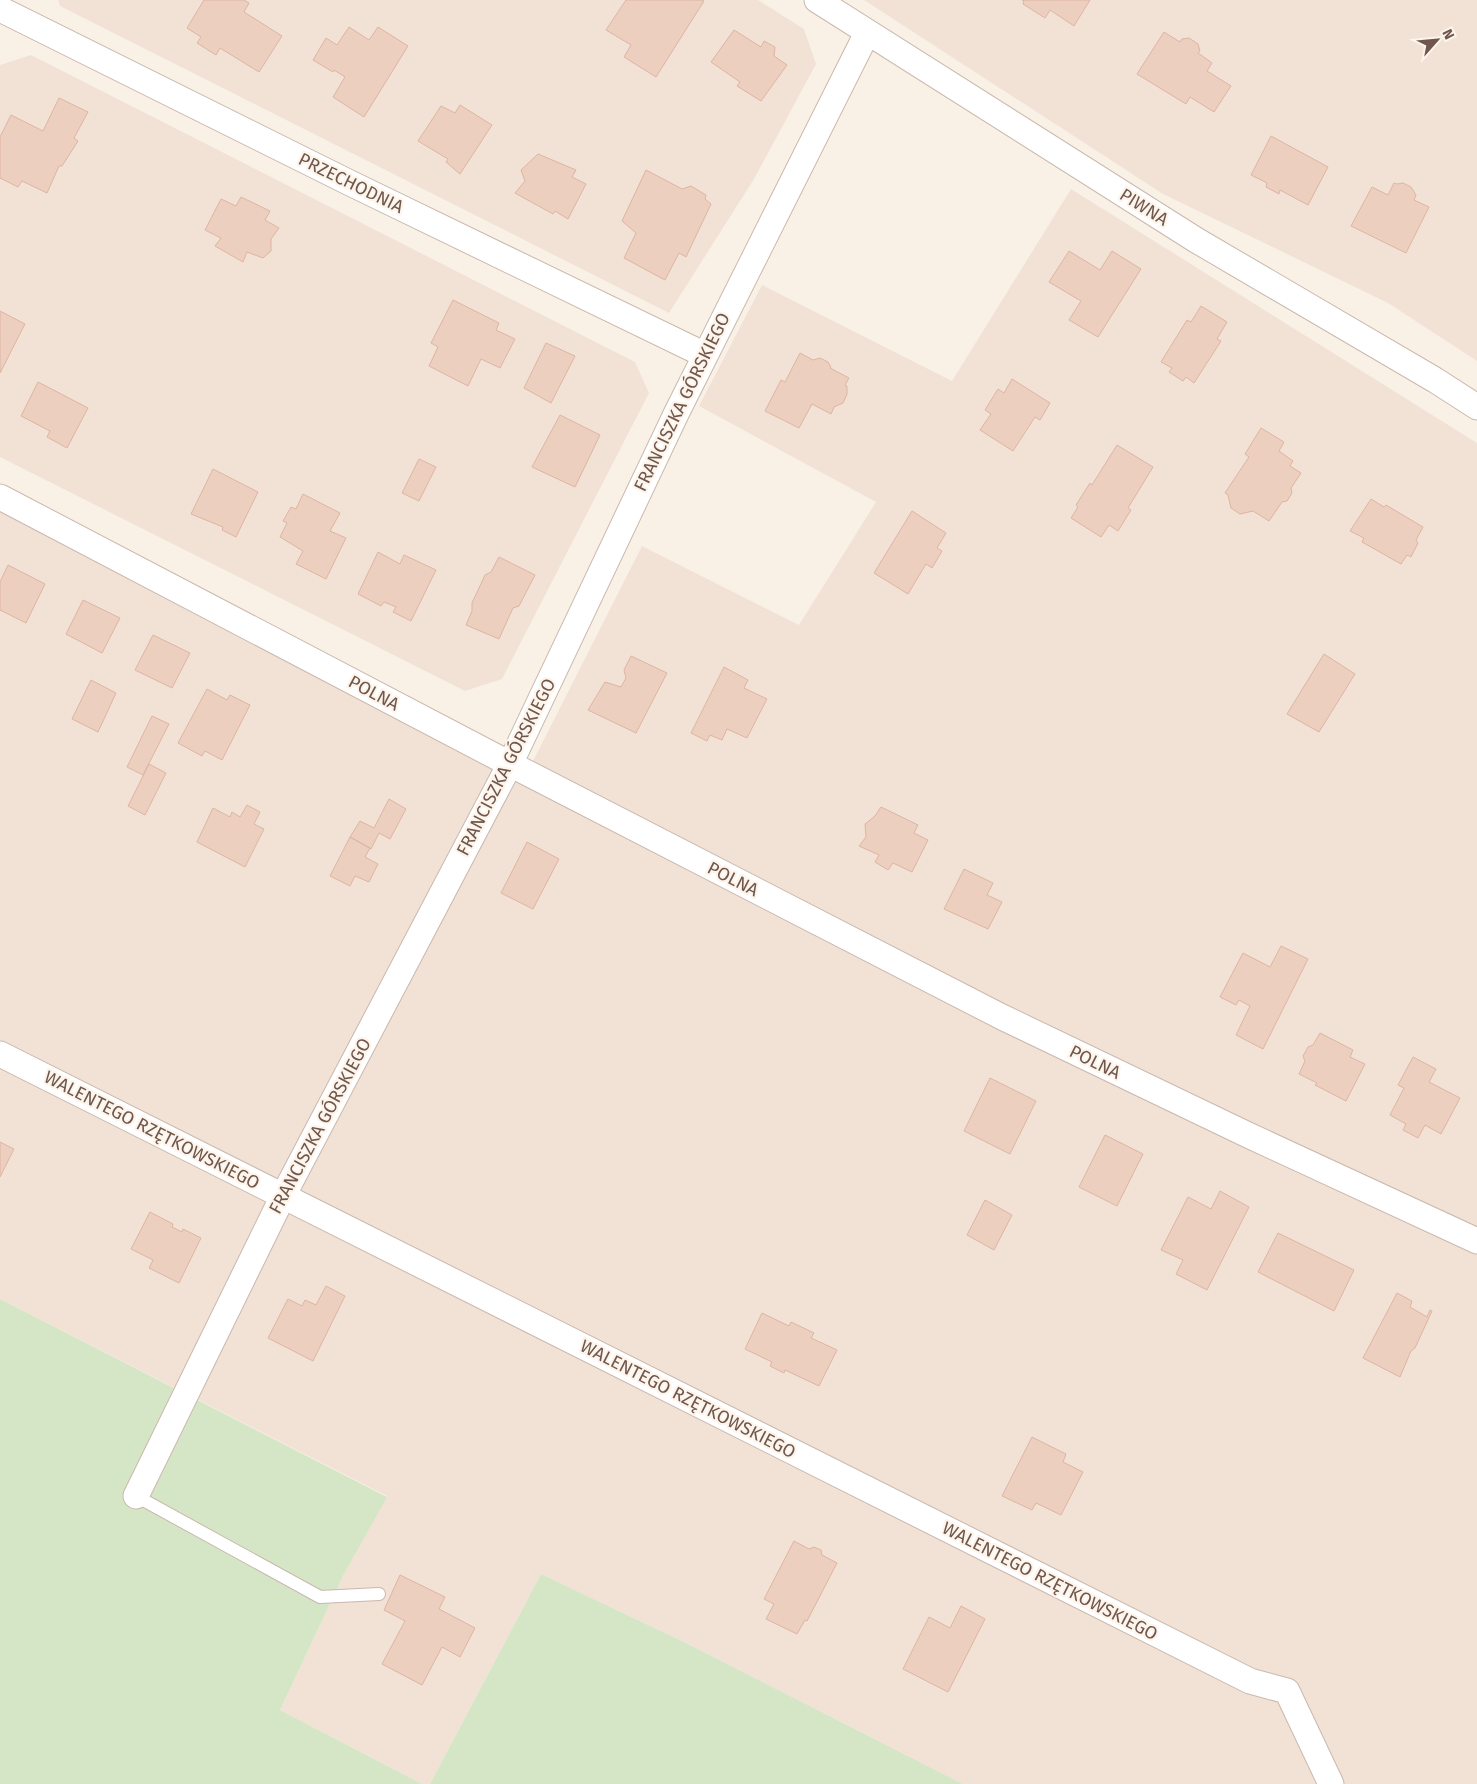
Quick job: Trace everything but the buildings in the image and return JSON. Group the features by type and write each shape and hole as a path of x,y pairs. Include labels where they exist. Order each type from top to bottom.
{"street":[{"name":"PIWNA","path":"817,0 1196,240 1435,380 1477,407"},
{"name":"PRZECHODNIA","path":"0,9 359,188 705,355"},
{"name":"FRANCISZKA GÓRSKIEGO","path":"136,1496 283,1196 510,764 705,355 867,32"},
{"name":"POLNA","path":"0,497 510,764 1002,1017 1248,1135 1477,1240"},
{"name":"WALENTEGO RZĘTKOWSKIEGO","path":"0,1054 1250,1681 1287,1691 1331,1784"}],"lane":[{"path":"136,1496 320,1597 379,1594"}],"shaded area":[{"path":"58,0 758,0 804,29 816,64 754,179 669,313 60,6"},
{"path":"864,0 1477,0 1477,361 1388,303 1163,194"},
{"path":"31,55 635,362 649,393 502,679 465,691 0,457 0,65"},
{"path":"1071,189 1477,443 1477,1784 963,1784 686,1643 541,1574 430,1784 422,1784 280,1710 343,1576 387,1496 0,1299 0,502 530,767 642,546 799,625 876,502 699,406 762,285 952,381"}],"green space":[{"path":"0,1299 387,1497 343,1576 280,1710 422,1784 0,1784"},
{"path":"541,1574 686,1643 963,1784 430,1784"}]}
